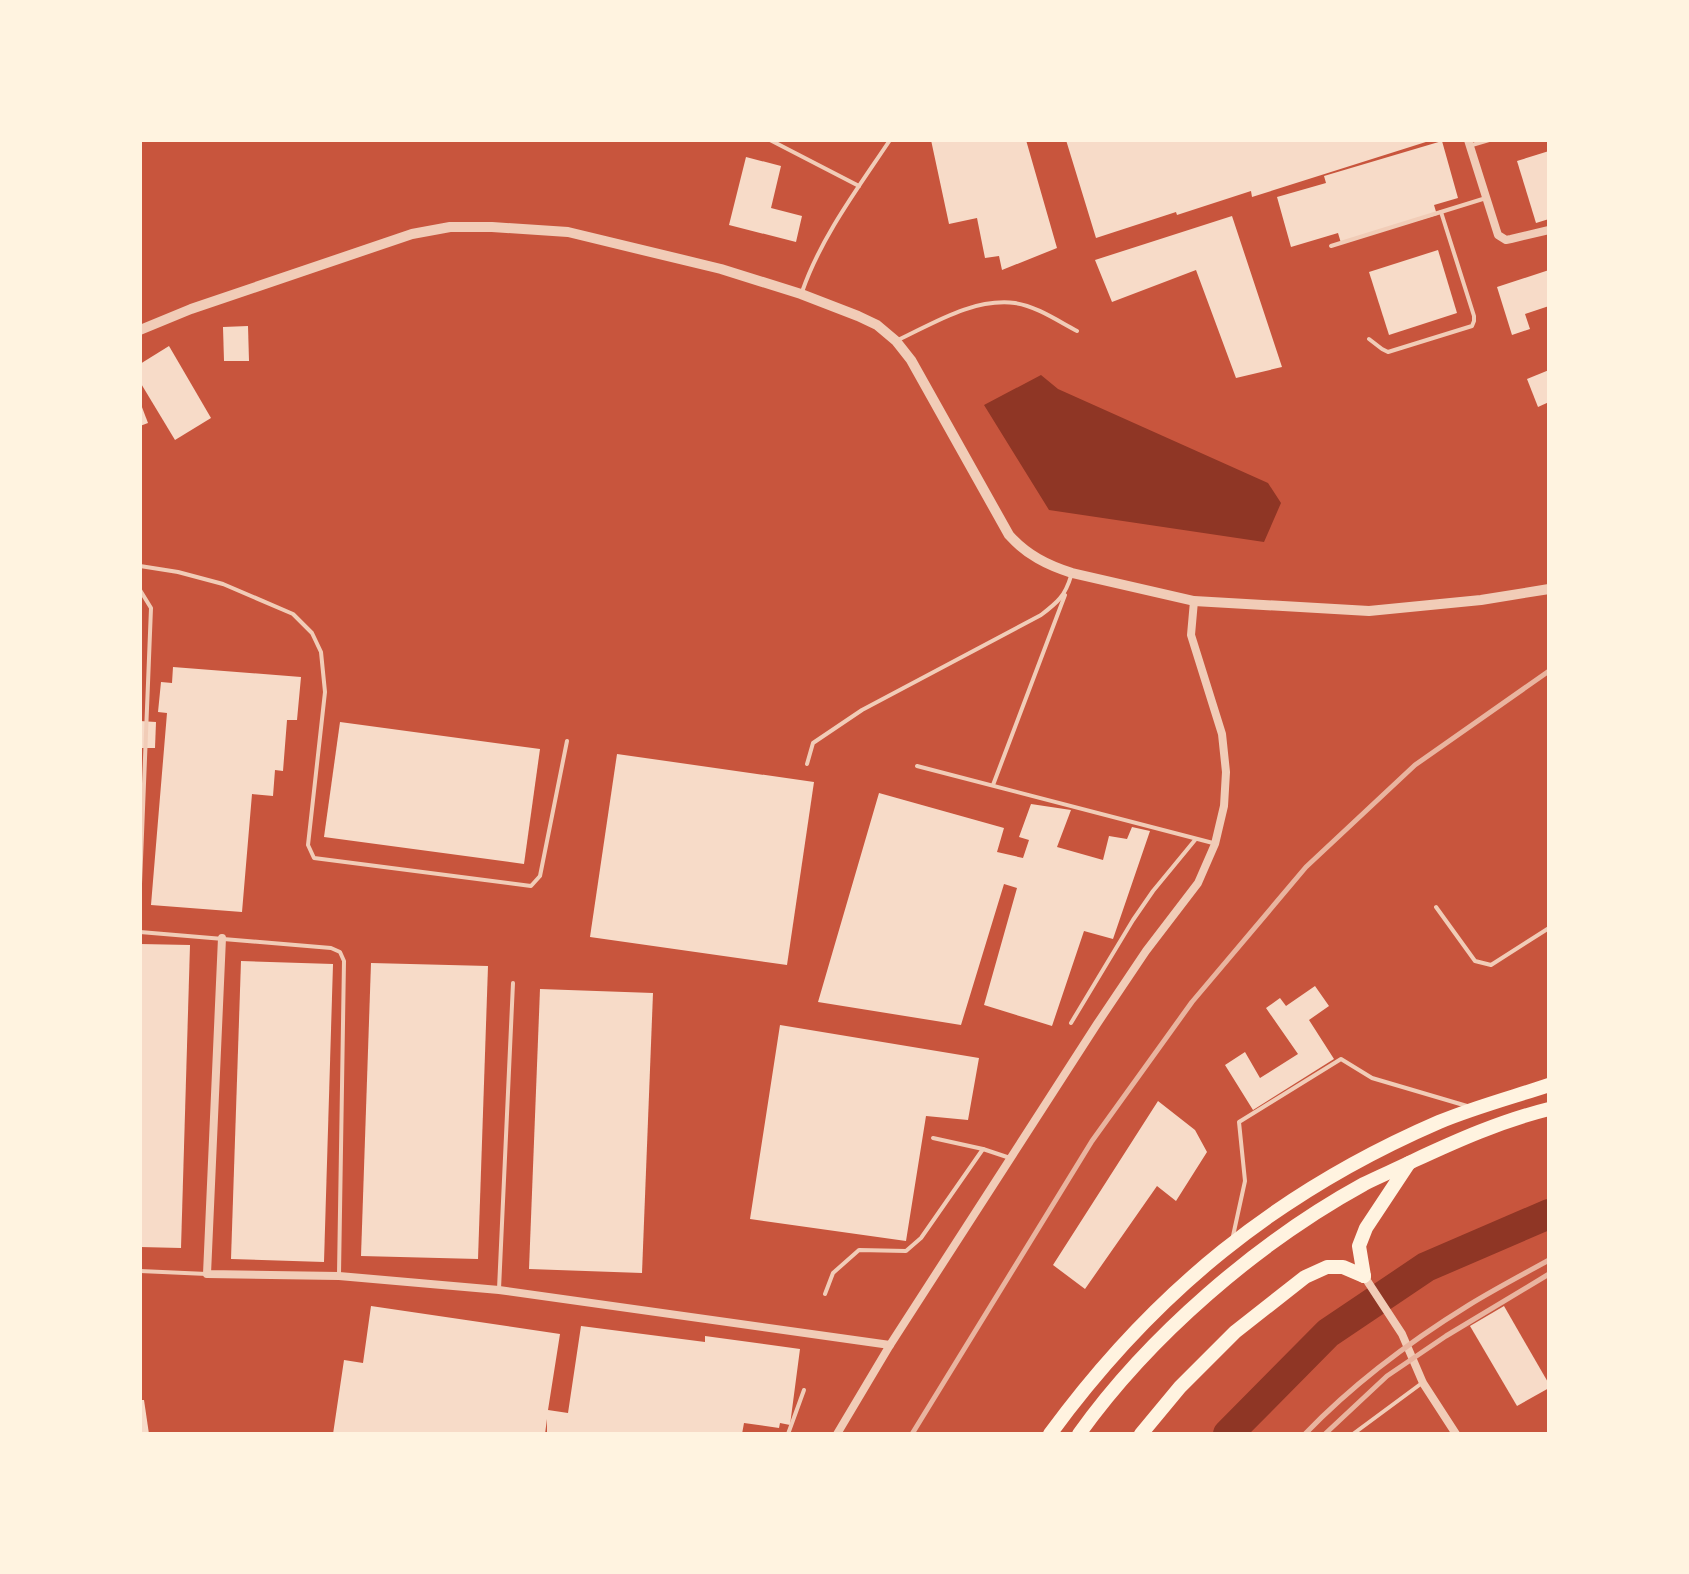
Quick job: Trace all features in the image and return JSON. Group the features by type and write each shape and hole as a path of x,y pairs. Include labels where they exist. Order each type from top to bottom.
{"highway":[{"path":"1050,1434 1090,1382 1151,1314 1232,1242 1279,1208 1350,1166 1440,1122 1549,1085"},
{"path":"1079,1434 1097,1408 1153,1345 1209,1294 1316,1214 1364,1185 1478,1131 1549,1109"},
{"path":"1367,1281 1359,1246 1366,1228 1409,1163"},
{"path":"1141,1434 1180,1387 1235,1332 1305,1277 1327,1267 1343,1267 1367,1281"}],"street":[{"path":"1469,142 1498,235 1506,240 1549,230"},
{"path":"140,330 191,309 412,234 450,227 568,232 721,269 801,294 877,325 896,341 911,360 1009,535 1029,554 1052,567 1194,601 1369,611 1481,600 1549,589"},
{"path":"837,1434 1010,1158 1146,951 1198,883 1215,844 1224,806 1226,772 1222,734 1191,635 1194,601"},
{"path":"222,938 207,1274 339,1276 499,1290 890,1345"},
{"path":"1367,1281 1402,1334 1423,1383 1455,1434"}],"lane":[{"path":"770,140 859,186"},
{"path":"801,294 810,268 890,140"},
{"path":"1469,142 1489,140"},
{"path":"1331,246 1486,198"},
{"path":"1369,339 1388,352 1472,326 1474,316 1441,212"},
{"path":"896,341 963,310 990,303 1017,303 1077,331"},
{"path":"140,566 223,584 293,614 312,633 321,652 325,692 308,845 314,858 531,886 540,876 567,741"},
{"path":"993,786 1072,573"},
{"path":"140,590 151,608 140,884"},
{"path":"807,764 813,743 862,710 1041,615 1066,593"},
{"path":"917,766 1215,844"},
{"path":"1071,1023 1133,920 1195,839"},
{"path":"1436,907 1475,961 1491,965 1549,928"},
{"path":"140,932 331,948 340,952 344,961 339,1276"},
{"path":"499,1290 513,983"},
{"path":"1232,1242 1245,1181 1239,1122 1341,1059 1372,1078 1476,1109"},
{"path":"933,1138 1010,1158"},
{"path":"825,1294 833,1273 859,1250 906,1251 921,1238 983,1149"},
{"path":"140,1271 207,1274"},
{"path":"1353,1434 1423,1383"},
{"path":"788,1434 804,1390"}],"shaded area":[{"path":"1041,375 1058,389 1268,483 1281,503 1264,542 1049,510 984,405"}],"building":[{"path":"931,140 1026,140 1057,248 1002,270 999,256 985,258 977,218 949,224"},
{"path":"1066,140 1429,141 1252,197 1251,191 1096,238"},
{"path":"1442,141 1458,198 1434,205 1437,215 1341,243 1338,233 1291,247 1277,197 1326,183 1324,176"},
{"path":"1549,151 1549,219 1536,223 1517,161"},
{"path":"746,157 781,166 771,208 802,216 796,242 729,225"},
{"path":"1232,216 1282,367 1236,378 1196,270 1112,302 1095,260"},
{"path":"1438,250 1457,313 1389,335 1369,272"},
{"path":"1549,270 1549,306 1525,314 1530,329 1512,335 1497,287"},
{"path":"248,326 249,361 224,361 223,327"},
{"path":"169,346 211,418 175,440 140,382 140,364"},
{"path":"1549,370 1549,402 1538,407 1527,379"},
{"path":"140,402 148,423 140,426"},
{"path":"173,667 301,677 297,720 287,720 283,771 275,770 273,796 252,794 242,912 151,905 167,713 158,712 161,682 172,683"},
{"path":"140,721 156,722 155,748 140,748"},
{"path":"340,722 540,749 524,864 324,837"},
{"path":"617,754 814,782 787,965 590,937"},
{"path":"879,793 1004,828 997,852 1023,858 1029,840 1019,837 1031,804 1071,810 1057,847 1103,860 1109,836 1127,839 1132,827 1150,831 1113,939 1084,931 1052,1026 984,1005 1017,888 1004,884 961,1025 818,1002"},
{"path":"140,944 190,945 181,1248 140,1247"},
{"path":"241,961 333,964 324,1262 231,1259"},
{"path":"371,963 488,966 478,1259 361,1256"},
{"path":"1315,986 1329,1006 1309,1020 1334,1059 1253,1110 1225,1065 1245,1052 1260,1078 1298,1054 1266,1008 1280,998 1286,1006"},
{"path":"540,989 653,993 642,1273 529,1269"},
{"path":"780,1025 979,1058 968,1120 926,1116 906,1241 750,1219"},
{"path":"1158,1101 1195,1130 1207,1152 1176,1201 1157,1186 1085,1289 1053,1265"},
{"path":"371,1306 560,1334 548,1410 568,1413 581,1326 705,1342 705,1336 800,1349 790,1425 780,1423 779,1428 744,1423 742,1434 565,1434 547,1432 547,1419 545,1434 333,1434 344,1360 363,1363"},
{"path":"1504,1306 1549,1384 1549,1388 1517,1406 1470,1326"},
{"path":"140,1400 144,1400 149,1434 140,1434"}],"waterway":[{"path":"1228,1434 1328,1333 1426,1267 1549,1214"}],"railway":[{"path":"912,1434 1092,1141 1192,1002 1306,867 1415,765 1549,671"},
{"path":"1305,1434 1342,1398 1403,1349 1469,1305 1549,1260"},
{"path":"1325,1434 1387,1376 1446,1336 1549,1274"}]}
